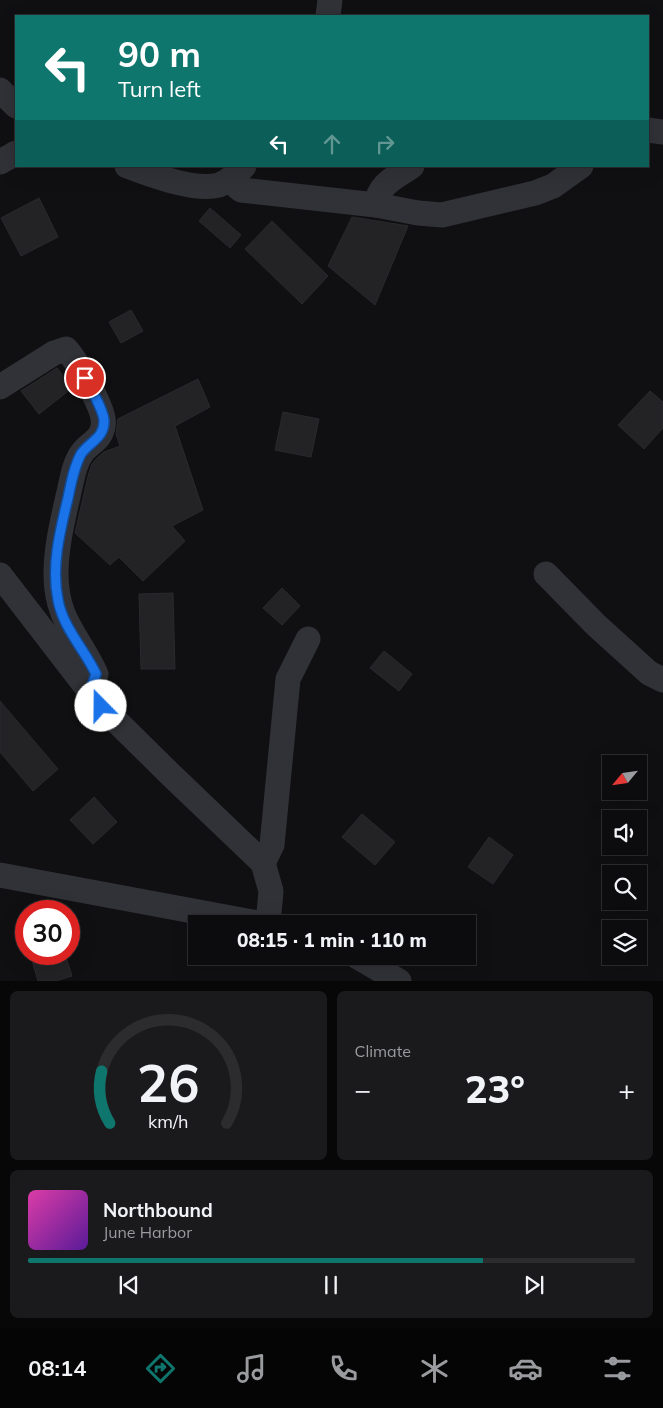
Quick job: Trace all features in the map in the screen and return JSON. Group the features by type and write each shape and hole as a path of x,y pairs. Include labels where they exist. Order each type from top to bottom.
{"street":[{"path":"328,15 330,0"},
{"path":"0,90 15,105"},
{"path":"649,130 663,132"},
{"path":"0,162 15,153"},
{"path":"130,167 183,184 208,186 218,185 236,173 241,190 376,205 418,213 442,215 535,193 553,186 580,167"},
{"path":"376,205 377,194 384,185 411,167"},
{"path":"0,387 54,353 66,349 74,357 104,420 102,431 94,442 82,452 74,472 56,556 58,600 63,617 90,660 96,674 90,692"},
{"path":"546,574 609,637 649,673 663,680"},
{"path":"0,575 101,706 170,775 263,863 271,891 269,915"},
{"path":"263,863 272,845 288,679 308,639"},
{"path":"0,875 215,915"},
{"path":"372,965 399,980"}],"building":[{"path":"39,198 58,237 21,256 1,218"},
{"path":"210,208 241,235 230,248 199,221"},
{"path":"352,217 408,226 375,305 328,266"},
{"path":"272,221 328,276 302,304 245,249"},
{"path":"131,310 143,331 121,343 109,322"},
{"path":"57,368 72,388 39,414 21,391"},
{"path":"198,379 210,407 175,426 203,510 172,526 185,541 143,581 119,557 110,565 75,533 88,476 92,464 97,458 104,452 120,446 116,434 118,419"},
{"path":"650,391 663,402 663,428 644,449 618,425"},
{"path":"283,412 319,419 311,457 275,450"},
{"path":"282,588 300,606 282,625 263,608"},
{"path":"173,593 175,669 141,669 139,594"},
{"path":"384,651 412,674 399,691 370,668"},
{"path":"0,701 58,769 33,791 0,752"},
{"path":"94,797 117,822 93,844 70,820"},
{"path":"362,814 395,842 375,865 342,837"},
{"path":"489,837 513,855 493,884 468,867"},
{"path":"33,965 68,965 72,976 56,981 38,981"}],"route":[{"path":"85,378 104,420 102,431 94,442 82,452 74,472 59,535 56,576 58,600 63,617 90,660 96,674 90,692 101,706"}]}
